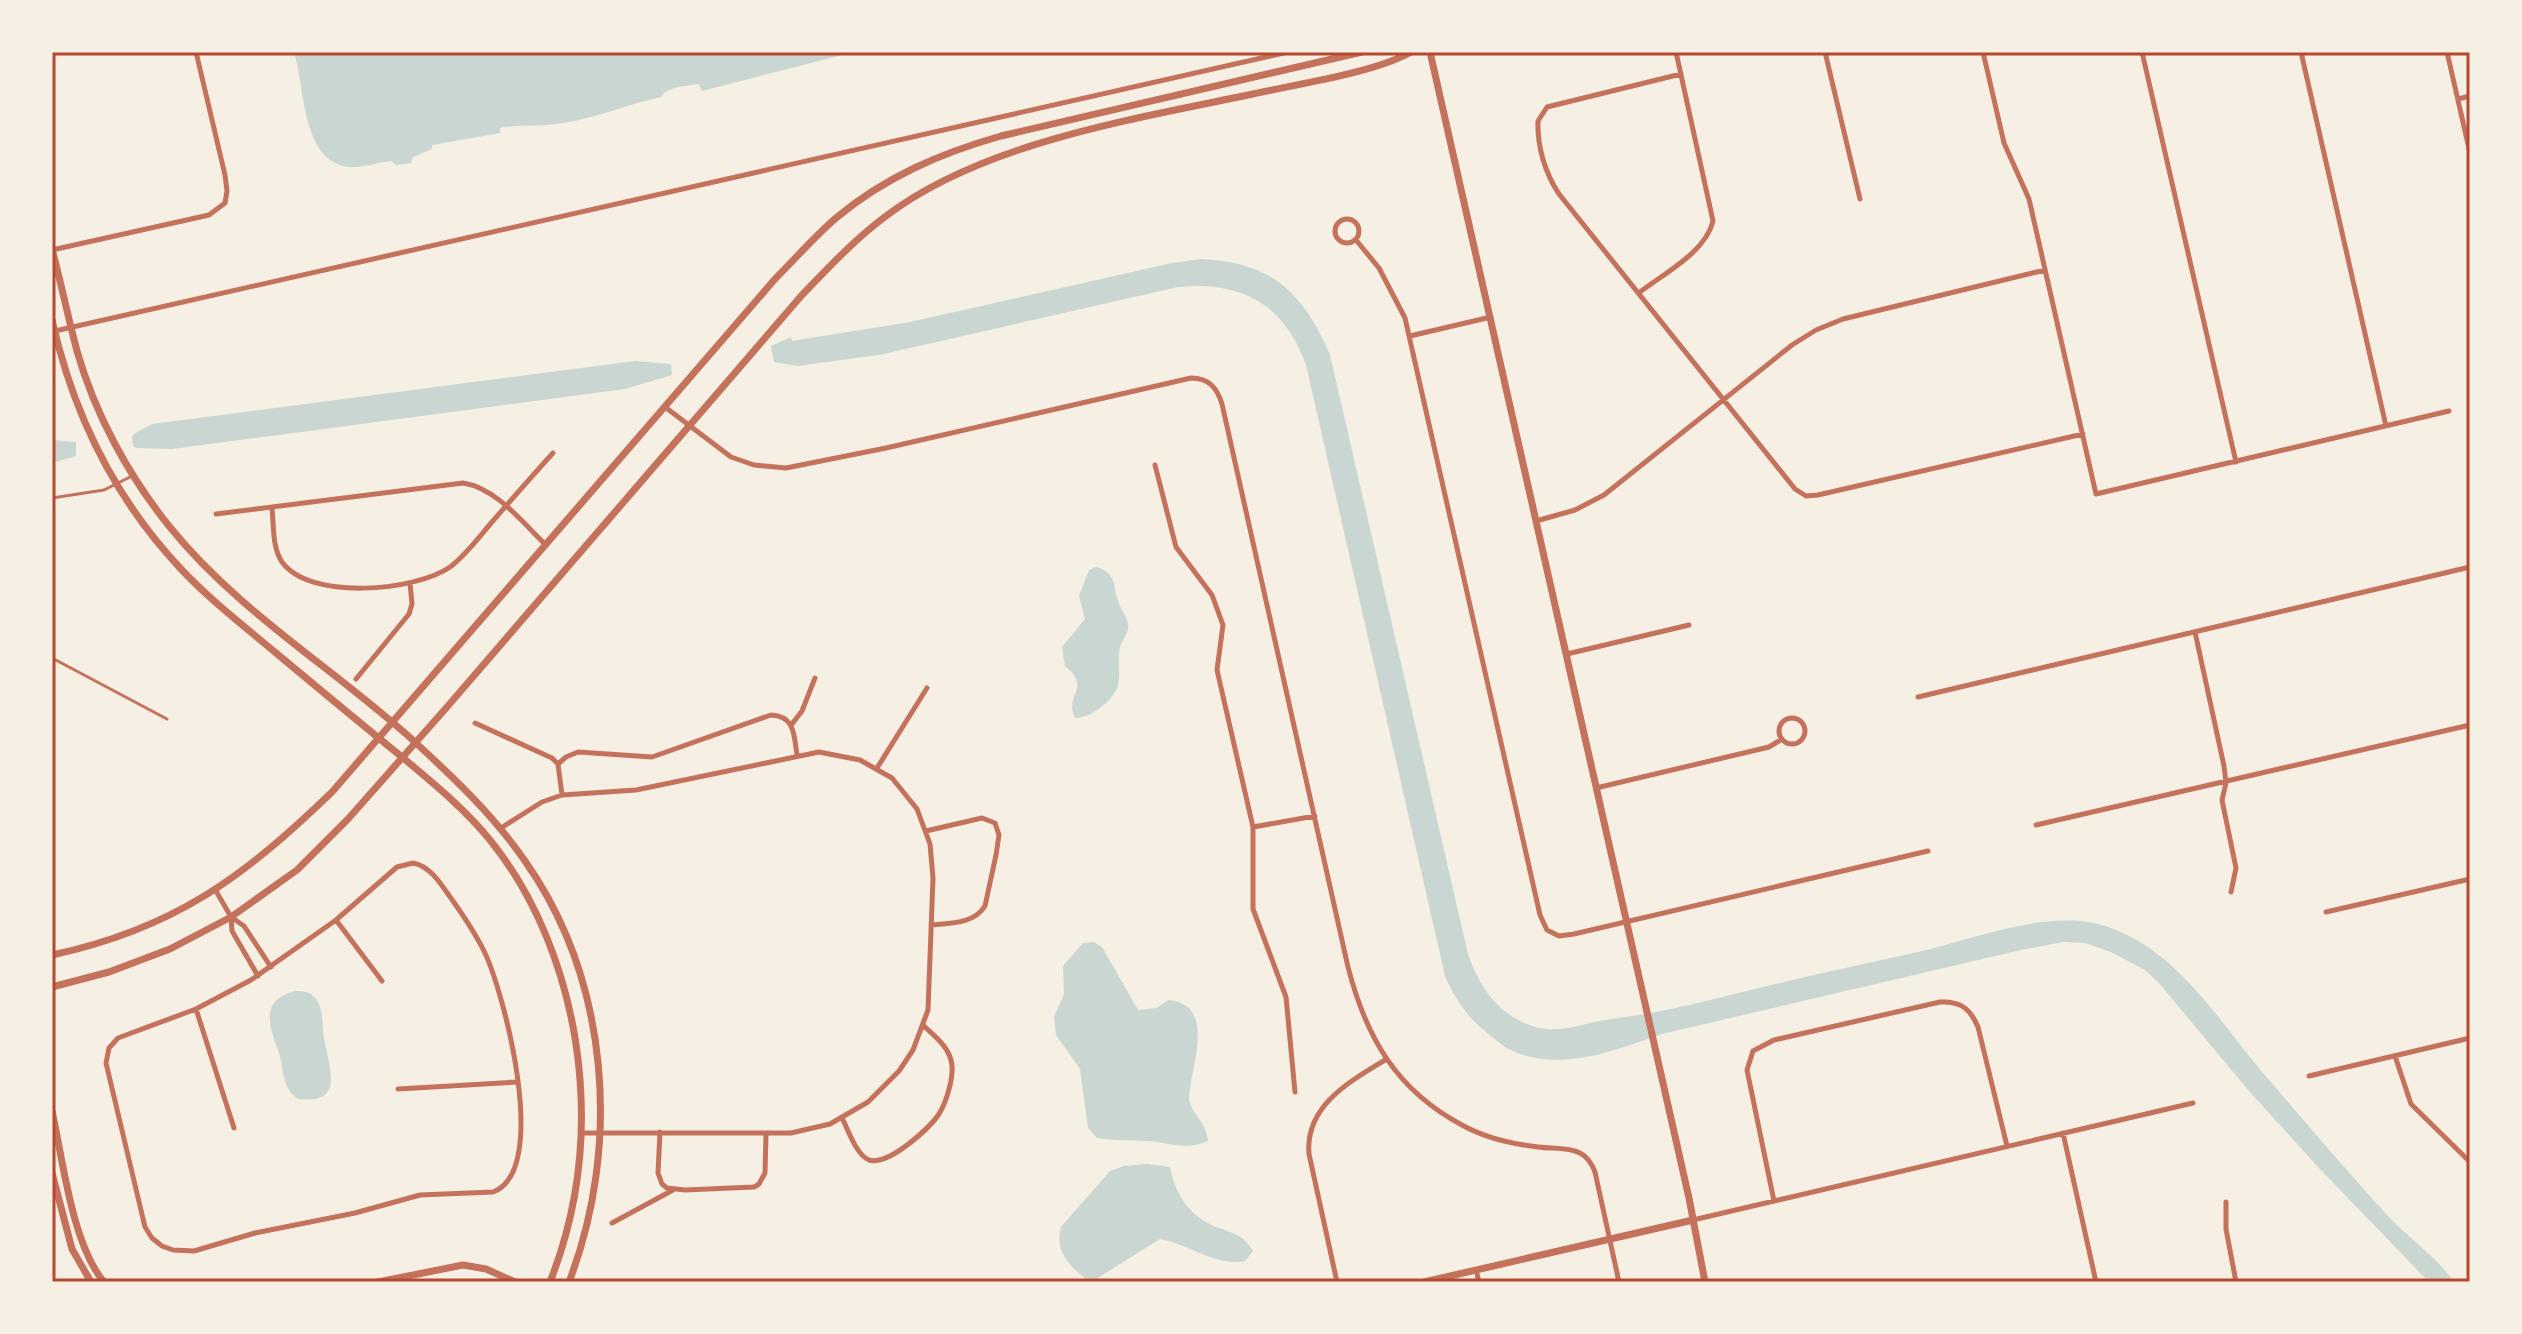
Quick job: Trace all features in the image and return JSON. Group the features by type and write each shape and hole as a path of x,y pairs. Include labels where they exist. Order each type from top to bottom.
{"street":[{"path":"196,52 225,175 226,201 209,215 52,250 71,328 94,399 133,475 168,525 222,583 415,742 501,828 548,897 580,974 601,1086 592,1209 569,1282"},
{"path":"55,331 1288,52"},
{"path":"52,955 120,936 158,921 216,891 283,839 332,792 775,279 835,219 877,187 924,162 1001,136 1362,52"},
{"path":"52,987 109,972 170,949 231,917 297,870 348,819 802,295 846,249 887,215 930,189 1008,153 1343,74 1411,52"},
{"path":"1430,52 1655,1044 1705,1282"},
{"path":"1640,292 1691,253 1707,236 1712,225 1711,208 1676,52"},
{"path":"1825,52 1860,199"},
{"path":"1983,52 2003,137 2029,199 2096,494 2449,411"},
{"path":"2142,52 2236,462"},
{"path":"2301,52 2386,426"},
{"path":"2447,52 2470,153"},
{"path":"1681,74 1554,104 1542,111 1538,121 1541,152 1554,187 1795,489 1806,496 1830,493 2083,434"},
{"path":"2458,99 2470,96"},
{"path":"1347,219 1355,222 1359,233 1356,240 1349,244 1337,239 1335,228 1340,221 1347,219"},
{"path":"1356,240 1392,289 1410,336 1540,915 1547,930 1559,936 1566,935 1928,851"},
{"path":"1536,521 1593,502 1803,336 1833,322 2045,270"},
{"path":"1410,336 1491,317"},
{"path":"52,320 88,433 116,484 154,538 202,590 435,784 489,839 524,892 562,980 581,1075 581,1133 574,1202 550,1282"},
{"path":"664,406 720,451 738,460 761,467 793,468 1183,379 1202,379 1215,388 1222,404 1357,1000 1385,1060 1414,1091 1465,1127 1510,1142 1578,1152 1588,1159 1593,1167 1619,1282"},
{"path":"272,509 278,554 285,566 297,575 338,588 410,583 432,577 456,562 553,453"},
{"path":"1155,465 1176,547 1212,595 1223,625 1217,670 1253,827 1253,909 1286,997 1295,1092"},
{"path":"216,514 463,483 477,486 505,506 545,544"},
{"path":"1918,697 2470,567"},
{"path":"356,679 409,614 412,606 410,583"},
{"path":"1567,654 1689,625"},
{"path":"2195,632 2226,783 2222,800 2236,868 2231,892"},
{"path":"792,724 802,711 815,678"},
{"path":"877,768 927,688"},
{"path":"558,764 578,752 655,756 771,715 786,718 792,724 797,755"},
{"path":"1794,719 1802,723 1805,734 1800,741 1789,744 1782,739 1779,731 1782,723 1794,719"},
{"path":"475,723 552,758 558,764 562,795"},
{"path":"2036,825 2470,725"},
{"path":"1596,788 1769,747 1782,739"},
{"path":"501,828 534,806 562,795 636,790 819,752 839,754 877,768 897,782 926,831 932,857 930,996 924,1026 913,1050 893,1077 868,1102 842,1118 805,1131 581,1133"},
{"path":"1253,827 1315,816"},
{"path":"926,831 982,818 995,823 999,835 985,906 980,913 961,921 931,925"},
{"path":"407,864 423,866 436,878 459,910 484,952 502,1007 518,1082 520,1121 517,1163 509,1181 498,1191 420,1195 355,1213 255,1233 194,1251 162,1246 145,1227 107,1066 108,1052 118,1038 196,1009 258,976 336,920 397,867 407,864"},
{"path":"2326,912 2470,879"},
{"path":"216,891 231,917 244,926 271,967"},
{"path":"231,917 232,931 258,976"},
{"path":"336,920 382,981"},
{"path":"557,964 575,958"},
{"path":"562,980 580,974"},
{"path":"1774,1201 1747,1070 1753,1051 1767,1042 1793,1034 1940,1002 1956,1002 1967,1008 1978,1027 2007,1146"},
{"path":"196,1009 234,1128"},
{"path":"842,1118 862,1155 876,1160 910,1143 936,1117 946,1097 952,1065 945,1047 924,1026"},
{"path":"2309,1076 2470,1038"},
{"path":"2395,1056 2411,1104 2470,1162"},
{"path":"1337,1282 1309,1154 1310,1135 1316,1116 1328,1100 1385,1060"},
{"path":"398,1089 518,1082"},
{"path":"1424,1282 2193,1103"},
{"path":"52,1111 81,1238 91,1265 104,1282"},
{"path":"660,1132 659,1179 667,1188 674,1190 748,1189 759,1184 765,1173 766,1133"},
{"path":"2063,1133 2096,1282"},
{"path":"52,1173 72,1249 91,1282"},
{"path":"612,1223 674,1190"},
{"path":"2226,1202 2226,1229 2236,1282"},
{"path":"378,1282 463,1265 486,1269 515,1282"},
{"path":"1476,1270 1479,1282"}],"lane":[{"path":"52,498 104,490 133,475"},
{"path":"52,658 167,719"}],"shaded area":[{"path":"294,52 854,52 702,91 699,84 678,87 661,97 576,121 500,128 500,133 432,145 432,149 413,157 411,163 395,165 392,161 349,167 333,162 313,137"},
{"path":"1201,259 1247,266 1282,284 1308,314 1330,355 1468,954 1479,979 1503,1010 1526,1024 1540,1028 1567,1028 1686,1006 2013,927 2062,921 2108,927 2155,952 2195,989 2356,1180 2454,1282 2429,1282 2318,1167 2145,970 2111,952 2085,943 2063,942 2021,950 1662,1034 1584,1057 1543,1059 1524,1055 1497,1041 1467,1013 1445,976 1306,365 1286,326 1258,301 1222,288 1178,287 879,355 797,366 774,362 771,346 791,337 792,341 910,322"},
{"path":"635,361 671,364 672,375 625,389 172,449 133,446 132,435 152,424"},
{"path":"52,440 76,442 76,456 52,463"},
{"path":"1096,567 1110,576 1128,627 1120,647 1116,691 1094,712 1075,718 1072,703 1077,680 1065,666 1062,647 1085,619 1079,596 1089,570"},
{"path":"1094,942 1102,947 1138,1010 1157,1008 1168,1000 1183,1004 1193,1013 1198,1039 1189,1099 1208,1141 1186,1146 1104,1139 1097,1138 1088,1128 1080,1069 1056,1035 1054,1017 1064,994 1063,966 1083,943"},
{"path":"295,991 311,994 321,1010 331,1081 329,1090 323,1096 313,1099 298,1099 289,1090 270,1025 271,1008 276,1001"},
{"path":"1147,1164 1170,1167 1180,1195 1198,1217 1245,1241 1253,1251 1245,1261 1224,1261 1160,1239 1096,1279 1088,1281 1075,1270 1062,1251 1061,1227 1110,1171"}]}
